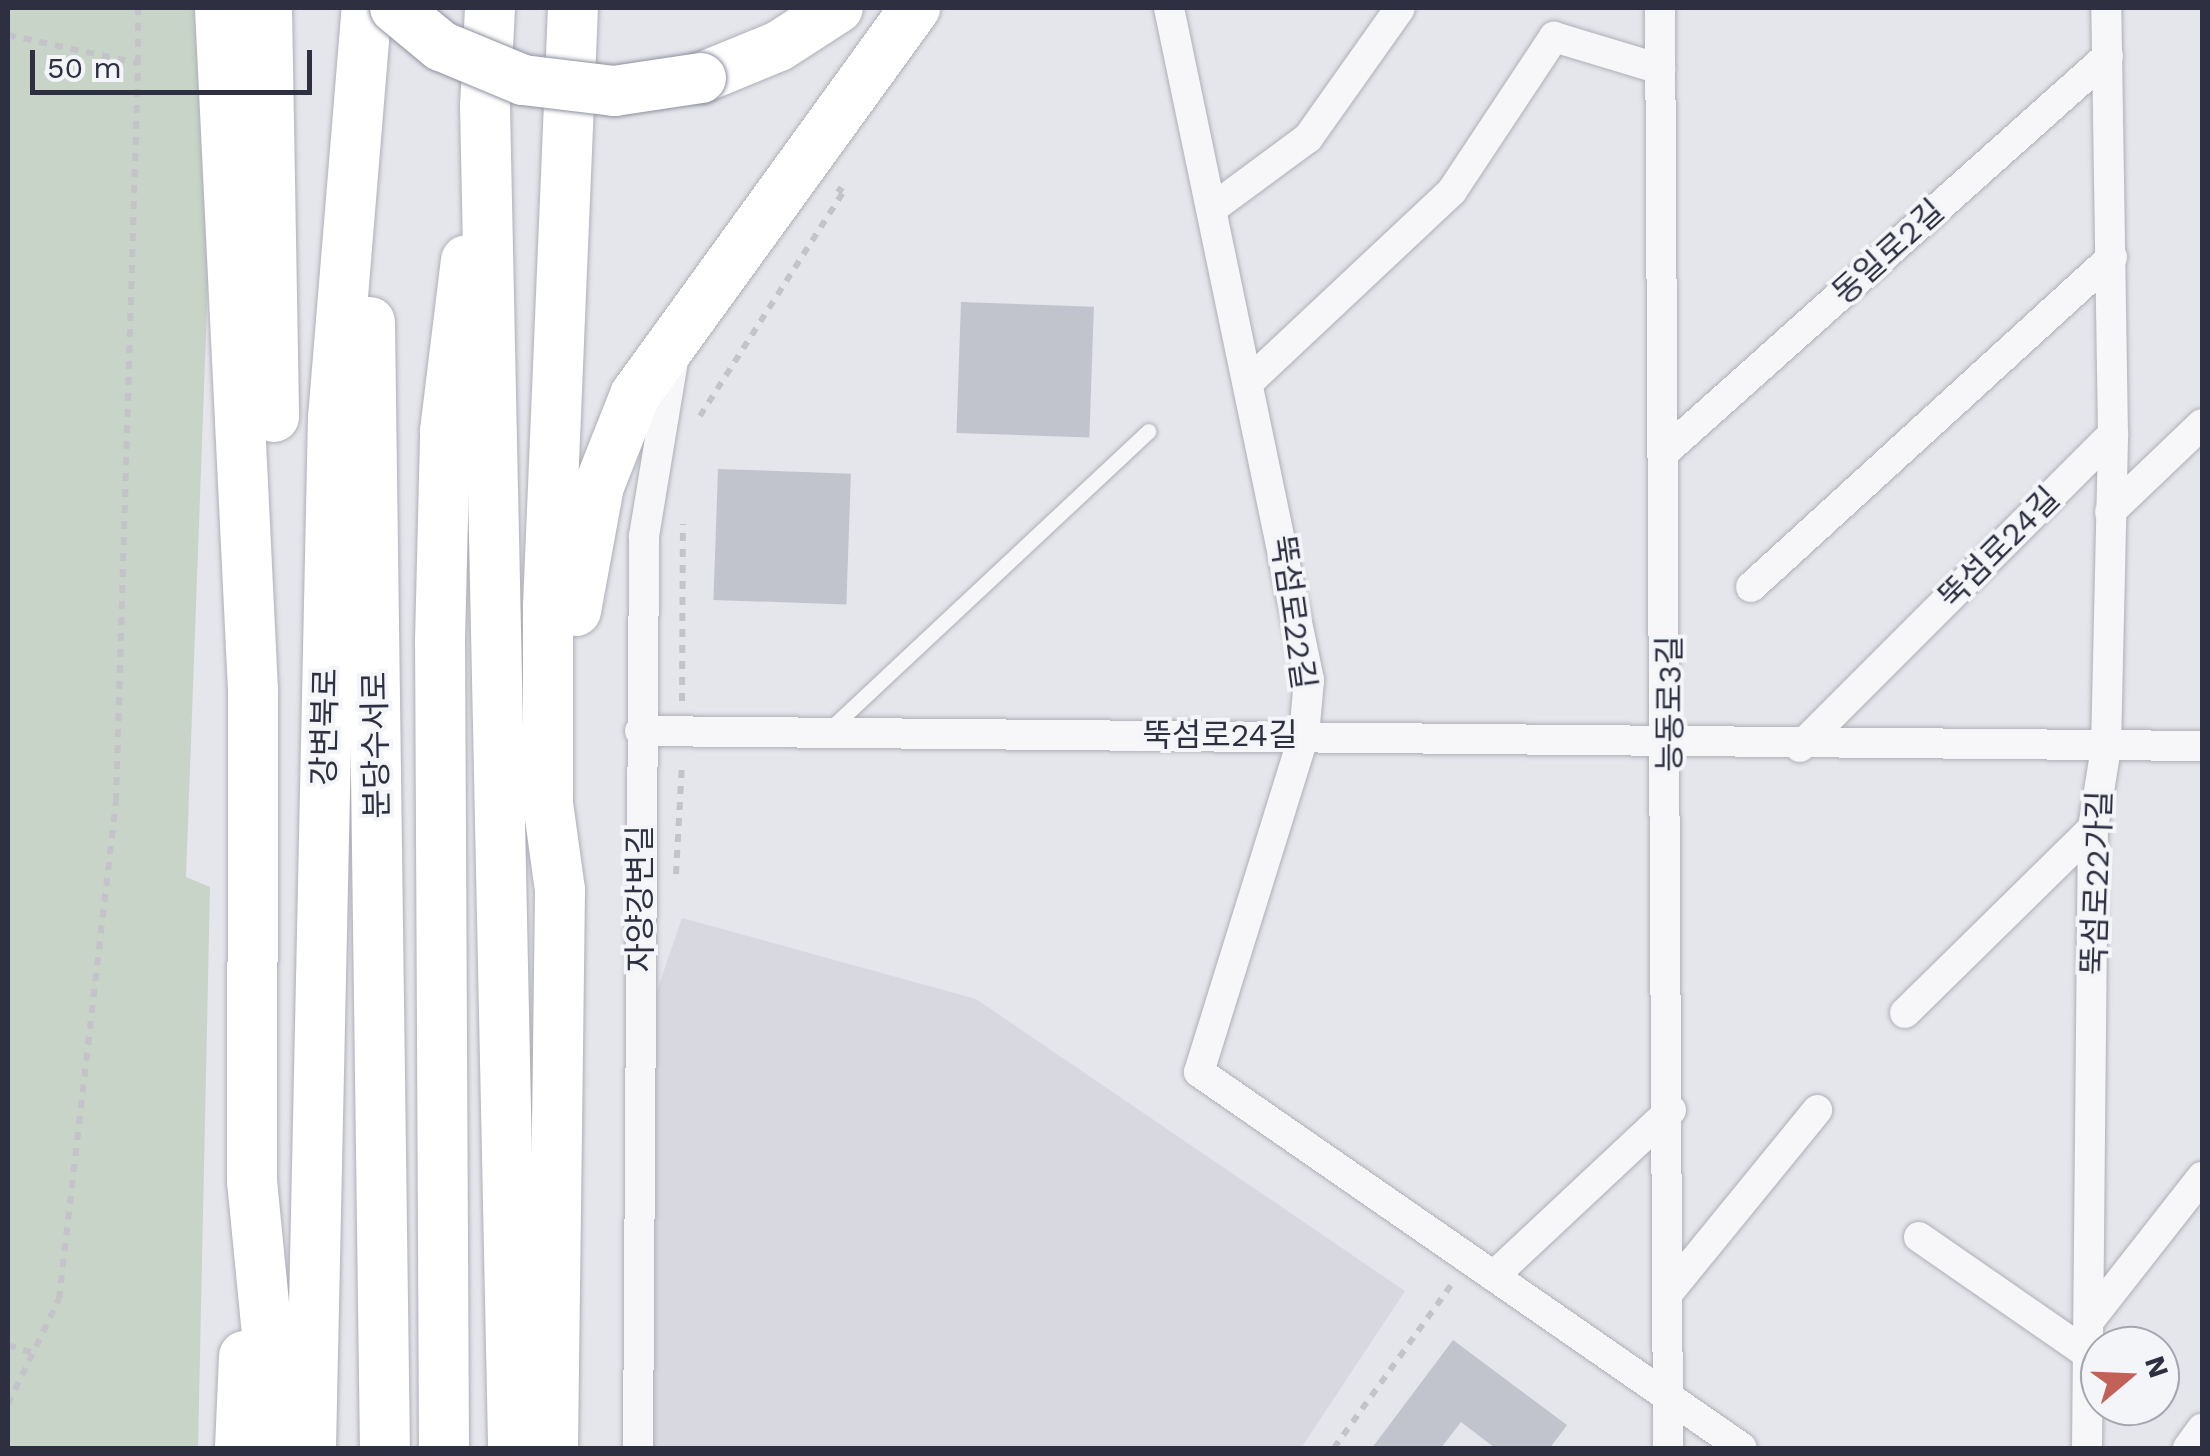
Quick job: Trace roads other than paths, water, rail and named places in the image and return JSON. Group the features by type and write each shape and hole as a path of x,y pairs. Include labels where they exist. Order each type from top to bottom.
{"highway":[{"path":"220,8 254,690 252,1181 240,1448"},
{"path":"254,690 272,541 267,8"},
{"path":"490,8 485,106 513,1448"},
{"path":"560,890 548,804 548,547 573,8"},
{"path":"376,19 522,80 614,91 701,78 779,46 838,8"},
{"path":"553,1448 560,890 582,553 635,395 674,353 916,8"},
{"name":"분당수서로","path":"376,19 385,1448"},
{"name":"강변북로","path":"312,1448 333,418 376,19"},
{"name":"분당수서로","path":"444,1448 445,431 485,106"},
{"path":"252,1181 278,1448"}],"street":[{"name":"뚝섬로22길","path":"1169,8 1217,204 1309,680 1304,734 1199,1072 1498,1272"},
{"path":"1217,204 1308,138 1400,8"},
{"name":"능동로3길","path":"1660,8 1671,740 1668,1448"},
{"name":"뚝섬로22가길","path":"2089,1326 2093,828 2106,748 2113,434 2106,8"},
{"path":"1253,378 1452,191 1554,37 1660,69"},
{"name":"동일로2길","path":"1668,449 2108,56"},
{"path":"1751,587 2112,257"},
{"name":"자양강변길","path":"638,1448 644,536 674,353"},
{"path":"2110,512 2202,424"},
{"name":"뚝섬로24길","path":"1800,747 2113,434"},
{"name":"뚝섬로24길","path":"640,731 823,735 1304,734 1671,740 1800,747 2202,746"},
{"path":"1905,1013 2093,828"},
{"path":"1671,1110 1498,1272 1670,1400 1742,1448"},
{"path":"1668,1293 1817,1110"},
{"path":"2089,1322 2202,1177"},
{"path":"1919,1238 2080,1348"},
{"path":"2188,1448 2202,1428"}],"lane":[{"path":"823,735 1148,432"}]}
